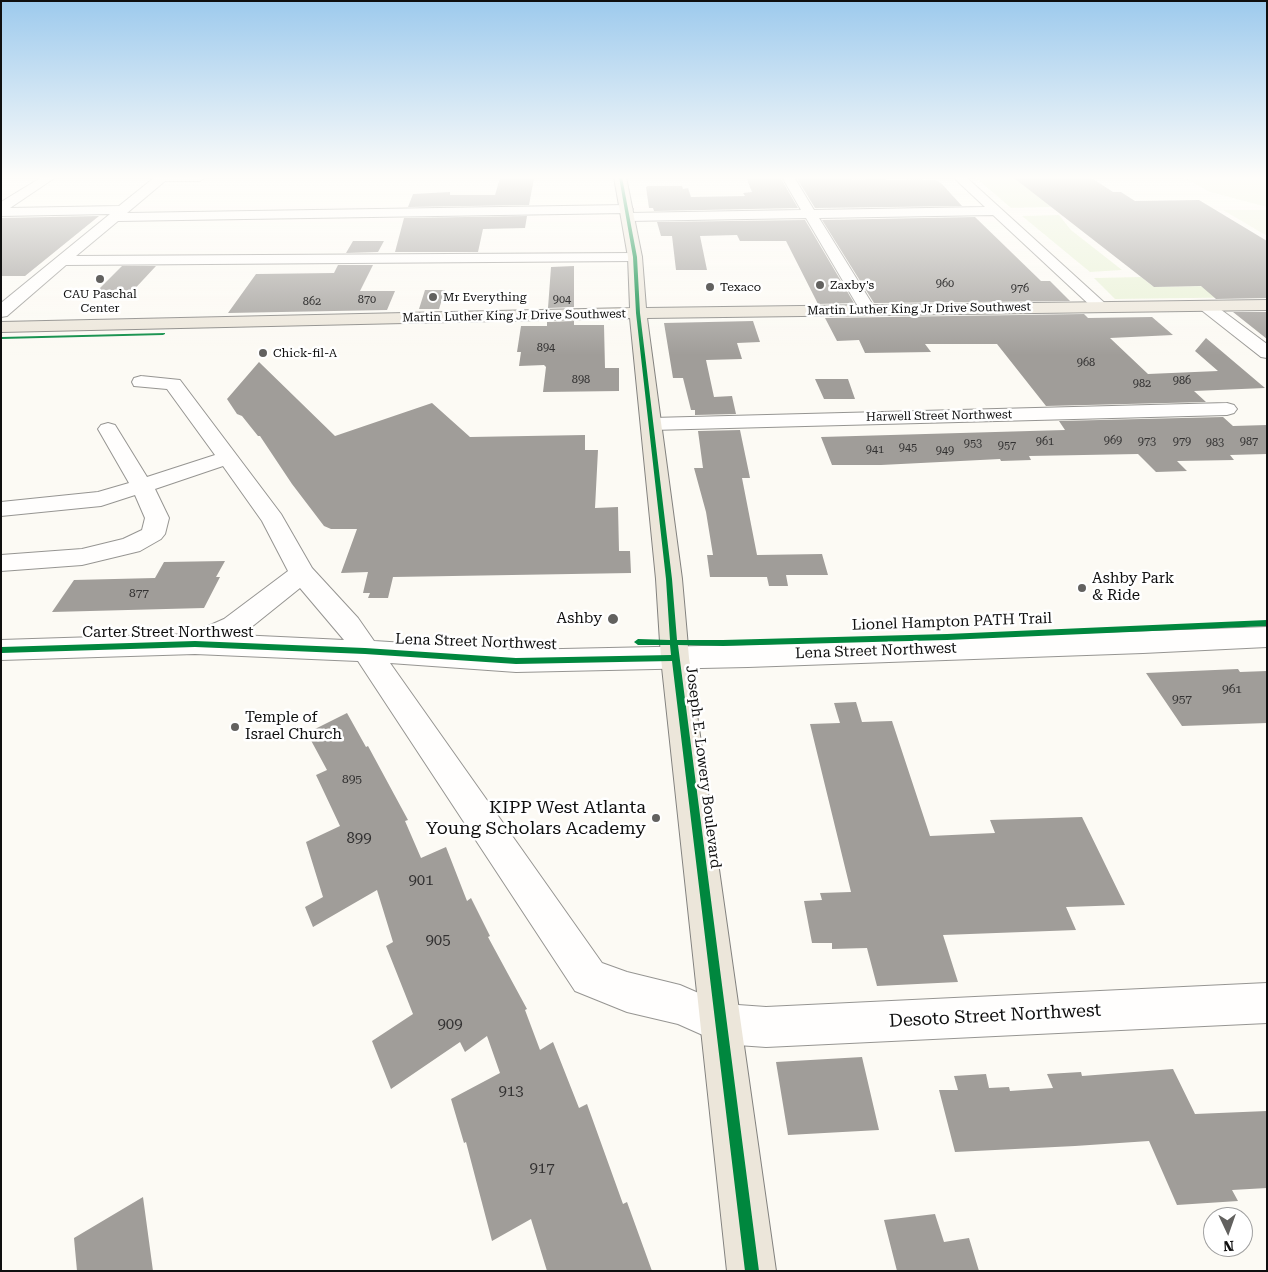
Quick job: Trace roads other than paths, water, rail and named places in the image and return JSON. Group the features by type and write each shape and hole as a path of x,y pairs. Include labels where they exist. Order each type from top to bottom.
{"main road":[{"name":"Joseph E. Lowery Boulevard","path":"631,236 635,257 638,313 669,580 675,658 723,1024 752,1271"},
{"name":"Martin Luther King Jr Drive Southwest","path":"1,327 638,313 1267,305"}],"street":[{"path":"1,312 91,236"},
{"path":"824,236 868,310"},
{"path":"1024,236 1100,306"},
{"path":"63,260 635,257"},
{"path":"1206,306 1267,353"},
{"path":"142,382 173,384 273,519 302,573 348,625 589,977 627,992 680,1004 723,1024"},
{"name":"Harwell Street Northwest","path":"652,424 1227,409"},
{"path":"1,563 82,556 131,545 153,534 157,518 142,486 108,429"},
{"path":"1,509 101,499 227,458"},
{"path":"195,644 234,626 302,573"},
{"name":"Lena Street Northwest","path":"365,651 516,661 675,658 1143,643 1267,637"},
{"name":"Carter Street Northwest","path":"1,650 195,644 365,651"},
{"name":"Desoto Street Northwest","path":"723,1024 766,1027 1267,1003"}],"place":[{"name":"CAU Paschal Center","path":"100,279"},
{"name":"Zaxby's","path":"820,285"},
{"name":"Texaco","path":"710,287"},
{"name":"Mr Everything","path":"433,297"},
{"name":"Chick-fil-A","path":"263,353"},
{"name":"Ashby Park & Ride","path":"1082,588"},
{"name":"Ashby","path":"613,619"},
{"name":"Temple of Israel Church","path":"235,727"},
{"name":"KIPP West Atlanta Young Scholars Academy","path":"656,818"}]}
